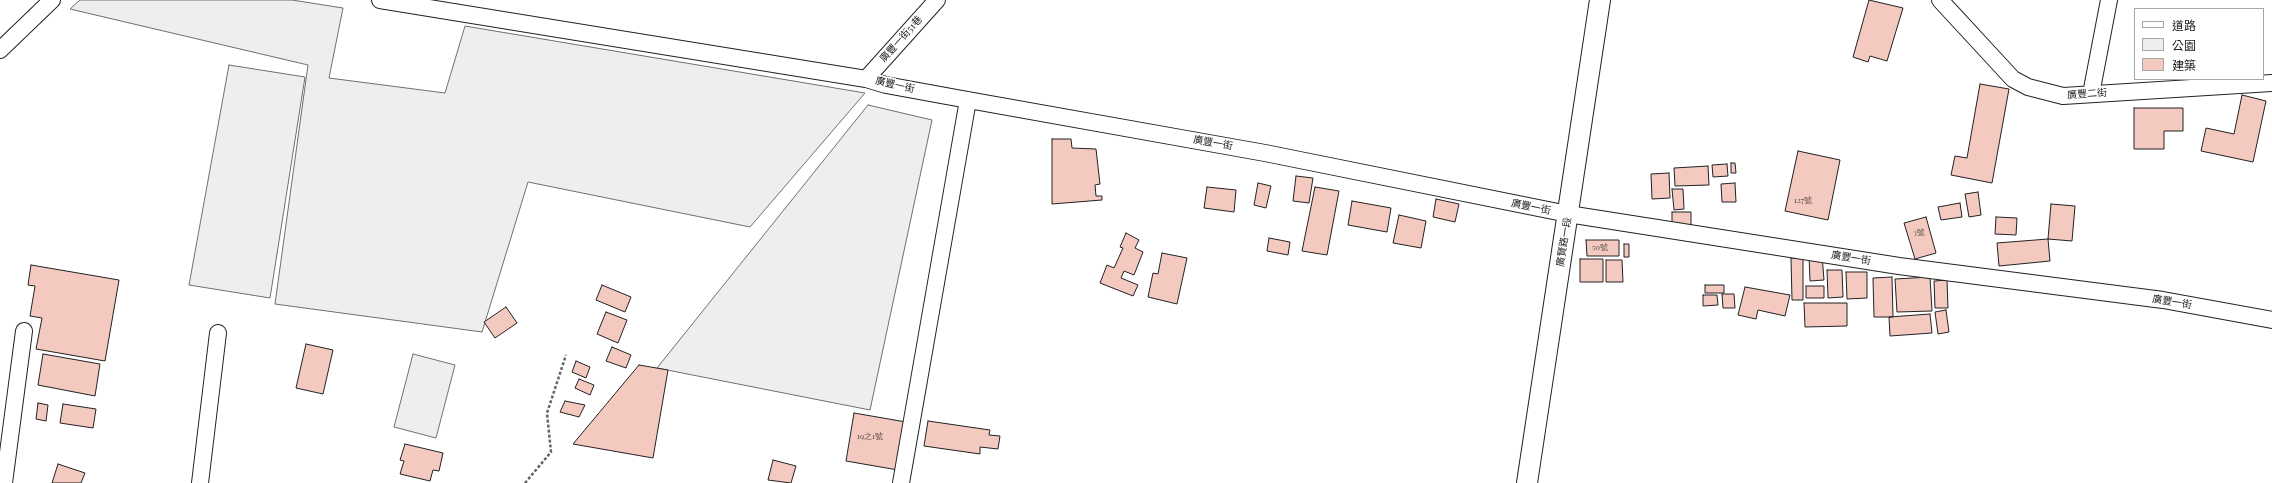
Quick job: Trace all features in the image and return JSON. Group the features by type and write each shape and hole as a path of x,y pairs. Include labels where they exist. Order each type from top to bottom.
{"street":[{"path":"0,50 52,0"},
{"name":"廣豐一街","path":"380,0 866,79 886,85 1265,152 1568,214 1899,266 2163,300 2272,320"},
{"name":"廣豐一街51巷","path":"866,79 937,0"},
{"name":"廣賢路一段","path":"1527,483 1600,0"},
{"name":"廣豐二街","path":"1940,0 2013,79 2028,87 2062,96 2272,83"},
{"path":"2091,94 2109,0"},
{"path":"901,483 968,100"},
{"path":"4,483 24,331"},
{"path":"200,483 218,333"}],"path":[{"path":"526,483 551,452 547,413 566,355"}],"green space":[{"path":"80,0 292,0 343,8 329,78 445,93 465,26 865,93 750,227 528,182 482,332 275,304 308,65 70,9"},
{"path":"229,65 305,77 270,298 189,285"},
{"path":"868,105 932,120 870,410 657,368"},
{"path":"413,354 455,365 436,438 394,427"}],"building":[{"path":"1869,0 1903,8 1887,61 1870,56 1868,62 1853,57"},
{"path":"1980,84 2009,89 1992,183 1951,175 1955,156 1967,158"},
{"path":"2242,95 2266,101 2253,162 2201,151 2206,128 2234,134"},
{"path":"2134,108 2183,108 2183,131 2164,131 2164,149 2134,149"},
{"path":"1052,139 1071,139 1072,148 1096,149 1100,184 1095,185 1096,196 1102,196 1102,200 1052,204"},
{"path":"1798,151 1840,160 1828,220 1785,211"},
{"path":"1731,163 1735,163 1736,173 1731,173"},
{"path":"1727,164 1728,176 1713,177 1712,165"},
{"path":"1708,166 1709,185 1675,186 1674,168"},
{"path":"1669,173 1670,198 1652,199 1651,174"},
{"path":"1296,176 1313,178 1309,203 1293,201"},
{"path":"1258,183 1271,186 1266,208 1254,205"},
{"path":"1735,183 1736,202 1722,202 1721,184"},
{"path":"1207,187 1236,190 1234,212 1204,208"},
{"path":"1315,187 1339,191 1327,255 1302,251"},
{"path":"1672,189 1683,189 1684,209 1674,210"},
{"path":"1978,192 1981,215 1969,217 1965,194"},
{"path":"1436,199 1459,204 1455,222 1433,217"},
{"path":"1352,201 1391,208 1387,232 1348,225"},
{"path":"1960,203 1962,217 1941,220 1938,207"},
{"path":"2051,204 2075,206 2072,241 2048,239"},
{"path":"1672,212 1691,212 1691,227 1672,227"},
{"path":"1399,215 1426,221 1421,248 1393,243"},
{"path":"1926,217 1936,253 1915,259 1904,223"},
{"path":"1996,217 2017,218 2016,235 1995,234"},
{"path":"1126,233 1139,240 1135,248 1143,252 1134,275 1124,271 1121,278 1138,285 1133,296 1100,283 1107,265 1114,268 1123,248 1120,247"},
{"path":"1269,238 1290,242 1288,255 1267,251"},
{"path":"2048,239 2050,261 1999,266 1997,243"},
{"path":"1586,240 1619,240 1619,256 1587,256"},
{"path":"1624,244 1629,244 1629,257 1624,257"},
{"path":"1162,253 1187,258 1177,304 1148,297 1153,273 1158,274"},
{"path":"1822,255 1824,280 1810,281 1809,256"},
{"path":"1791,258 1803,258 1803,300 1792,300"},
{"path":"1580,259 1603,259 1603,282 1580,282"},
{"path":"1606,260 1622,260 1623,282 1606,282"},
{"path":"31,265 119,280 105,361 36,349 42,318 30,316 35,286 28,285"},
{"path":"1827,270 1842,270 1843,297 1828,298"},
{"path":"1846,272 1867,272 1867,298 1847,299"},
{"path":"1892,277 1893,317 1874,317 1873,278"},
{"path":"1930,277 1932,311 1897,312 1895,279"},
{"path":"1947,280 1948,308 1935,308 1934,281"},
{"path":"602,285 631,297 625,312 596,300"},
{"path":"1705,285 1724,285 1724,293 1705,293"},
{"path":"1806,286 1824,286 1824,298 1806,298"},
{"path":"1745,287 1790,295 1785,316 1758,310 1756,319 1738,315"},
{"path":"1722,294 1734,294 1735,308 1723,308"},
{"path":"1703,295 1717,295 1718,305 1703,306"},
{"path":"1804,303 1847,303 1847,326 1805,327"},
{"path":"506,307 517,323 495,338 484,322"},
{"path":"1946,310 1949,332 1938,334 1935,312"},
{"path":"606,312 627,320 618,343 597,334"},
{"path":"1930,314 1932,333 1890,336 1889,317"},
{"path":"306,344 333,350 323,394 296,388"},
{"path":"612,347 631,355 626,368 606,361"},
{"path":"43,354 100,364 95,396 38,385"},
{"path":"576,361 590,367 586,378 572,372"},
{"path":"639,365 668,370 653,458 573,444"},
{"path":"579,379 594,385 590,395 575,388"},
{"path":"565,401 585,405 579,417 560,412"},
{"path":"38,403 48,405 46,421 36,419"},
{"path":"63,404 96,409 93,428 60,423"},
{"path":"854,413 906,422 898,470 846,461"},
{"path":"928,421 990,430 989,435 1000,436 998,449 980,447 980,454 924,446"},
{"path":"405,444 443,453 439,471 433,470 430,481 400,474 404,461 400,460"},
{"path":"773,460 796,466 791,483 768,480"},
{"path":"58,464 85,473 81,483 52,483"}]}
